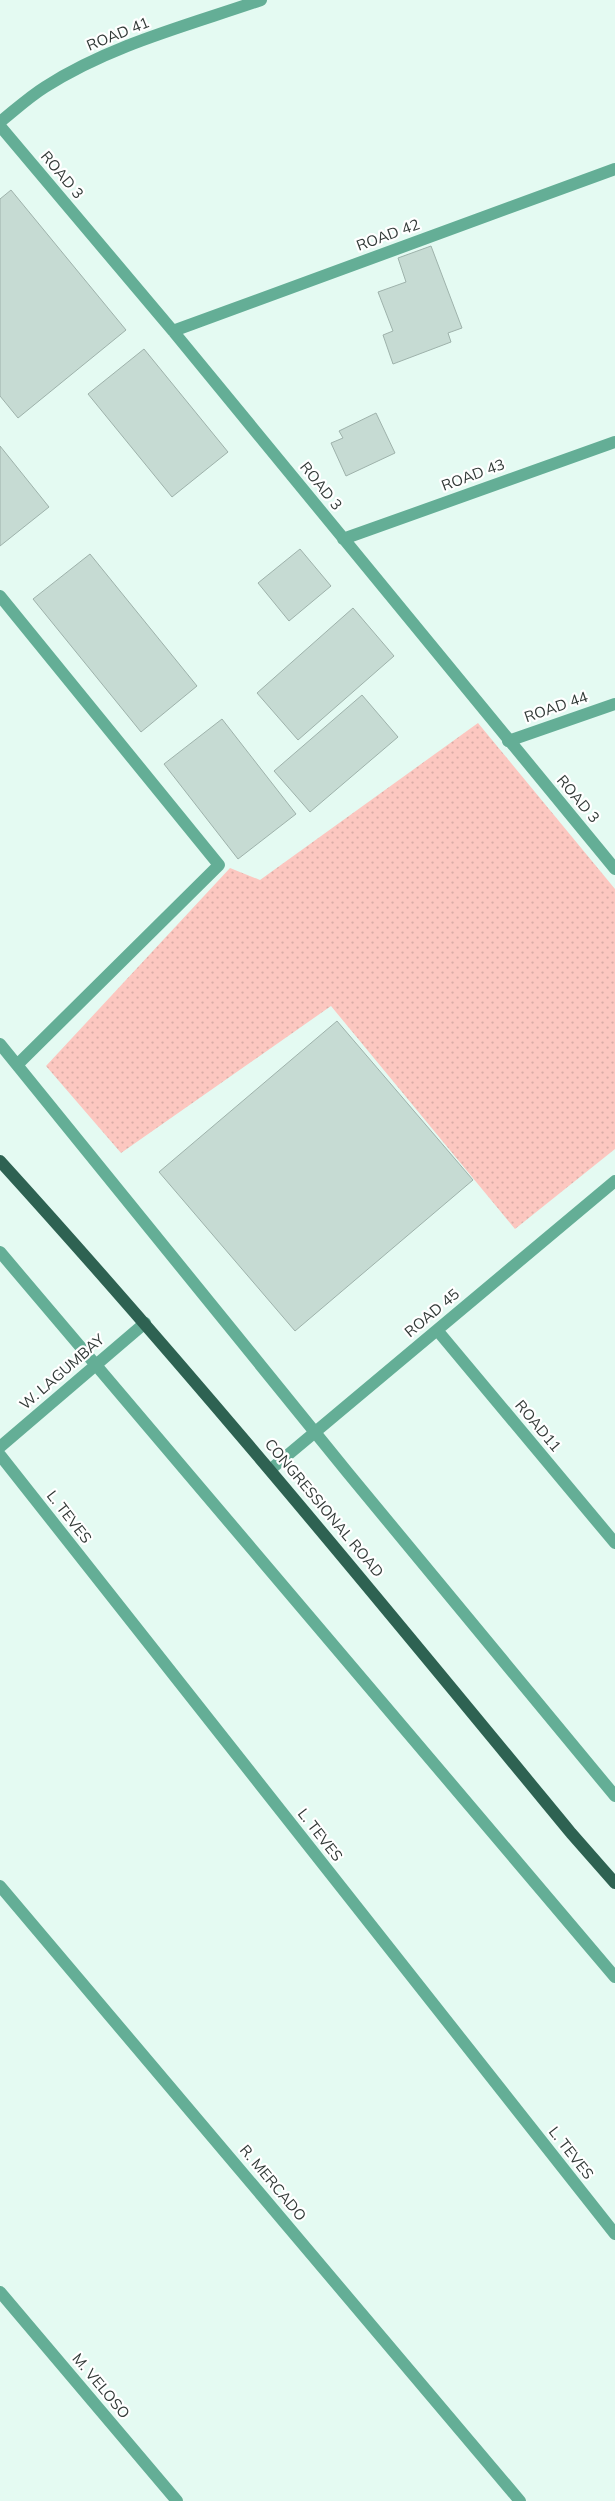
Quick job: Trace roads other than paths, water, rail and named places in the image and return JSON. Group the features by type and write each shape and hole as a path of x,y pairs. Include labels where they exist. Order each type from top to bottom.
{"main road":[{"name":"CONGRESSIONAL ROAD","path":"0,1161 145,1323 271,1469 565,1826 615,1883"}],"street":[{"name":"ROAD 41","path":"0,122 45,87 88,63 142,41 261,0"},
{"name":"ROAD 3","path":"0,126 173,331 615,869"},
{"name":"ROAD 42","path":"173,331 615,170"},
{"name":"ROAD 43","path":"343,538 615,442"},
{"path":"0,596 220,865 16,1065"},
{"name":"ROAD 44","path":"508,741 615,704"},
{"path":"0,1044 315,1432 615,1796"},
{"name":"ROAD 45","path":"271,1469 615,1181"},
{"path":"0,1252 615,1977"},
{"name":"W. LAGUMBAY","path":"0,1447 145,1323"},
{"name":"ROAD11","path":"438,1330 615,1543"},
{"name":"L. TEVES","path":"0,1455 615,2234"},
{"name":"R. MERCADO","path":"0,1886 520,2501"},
{"name":"M. VELOSO","path":"0,2292 177,2501"}]}
